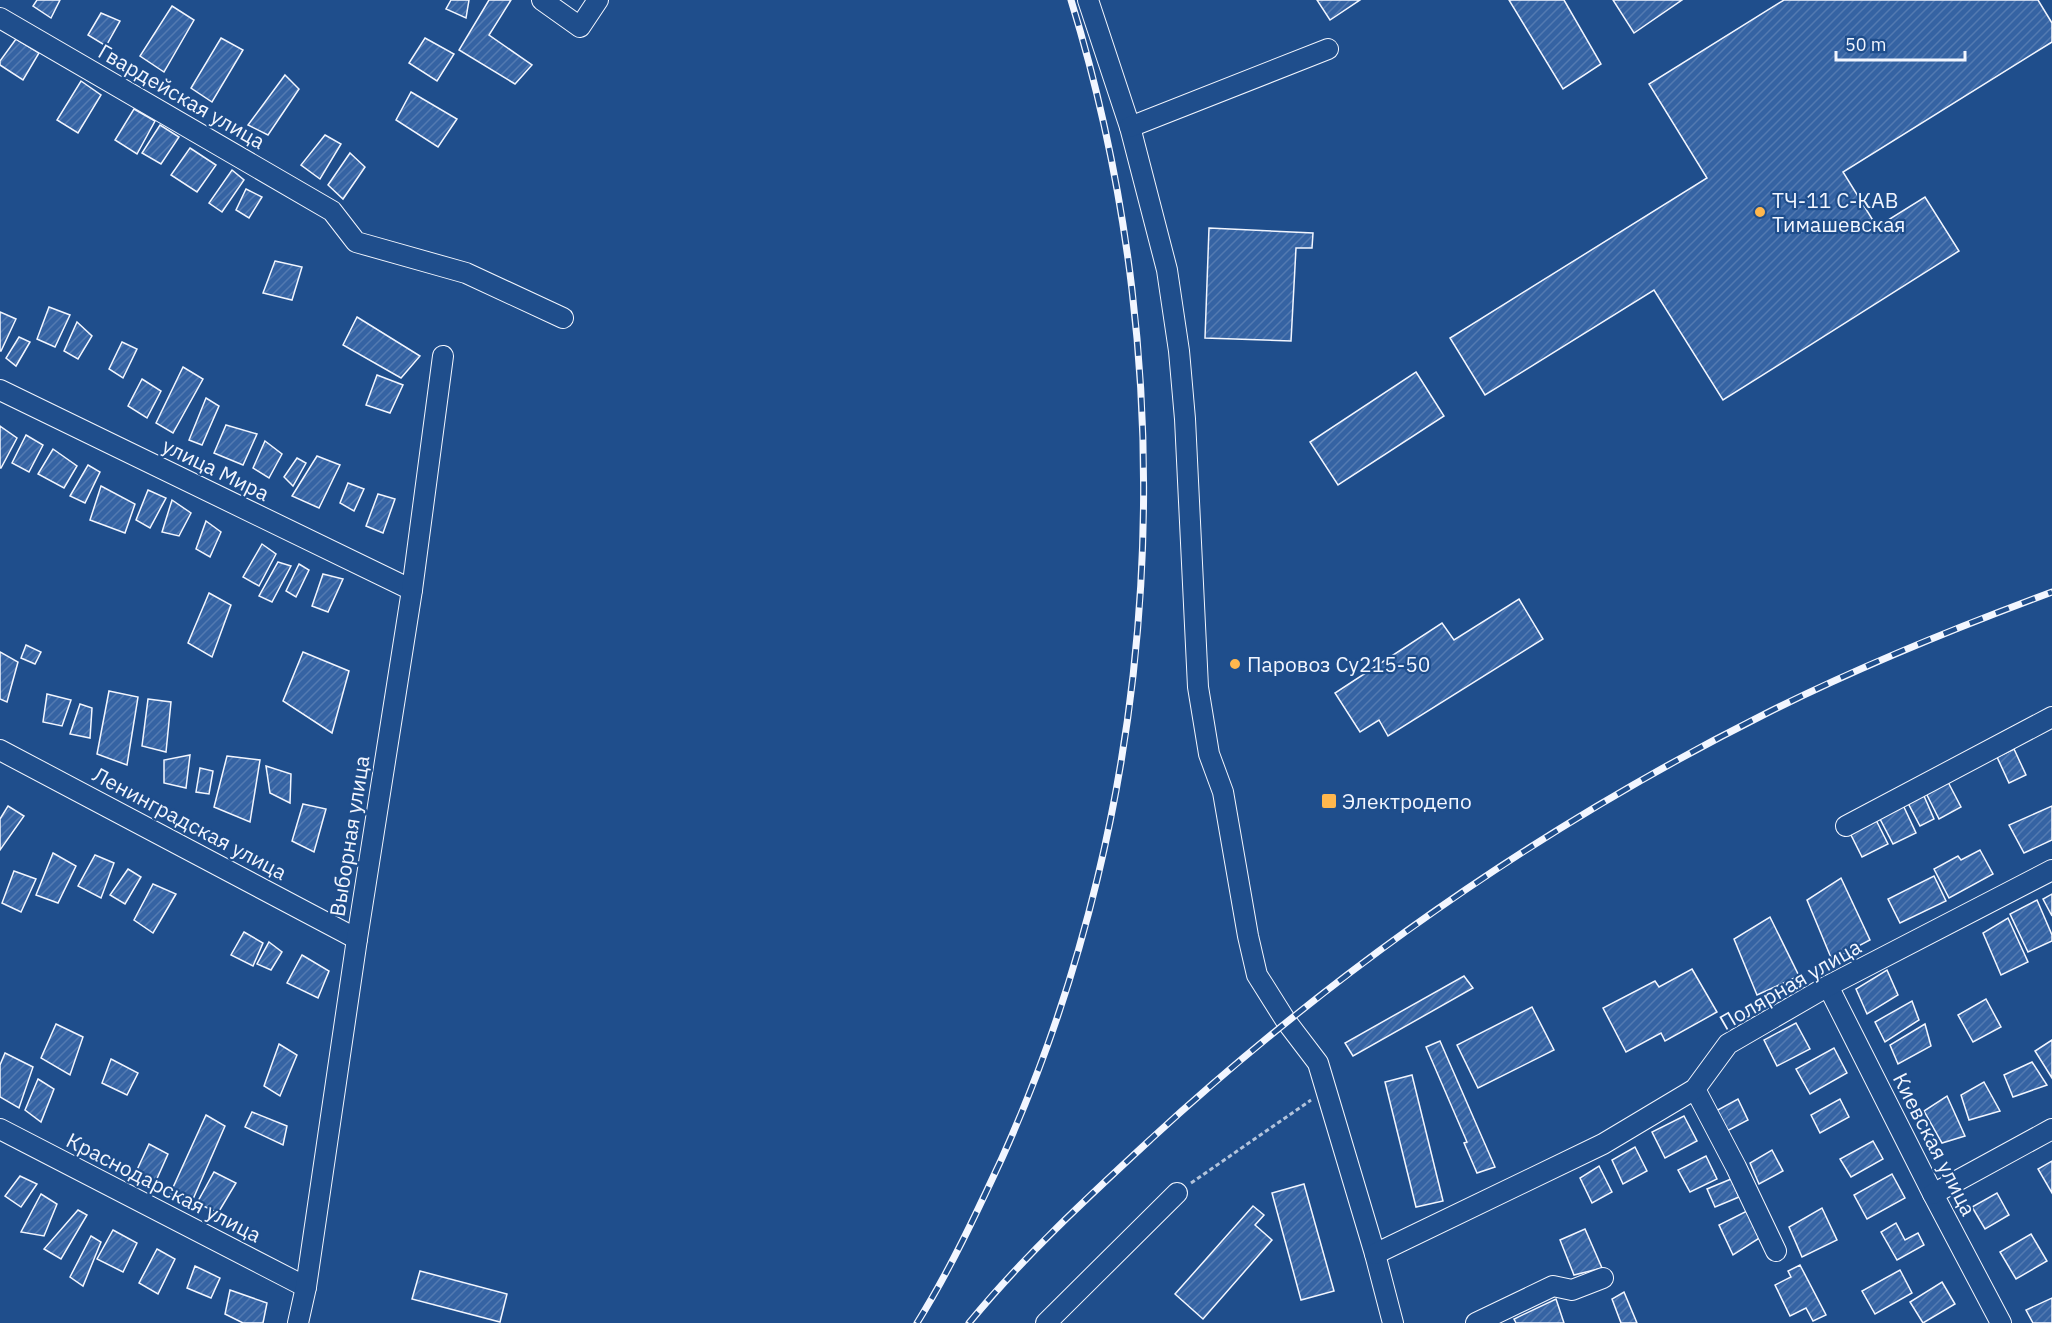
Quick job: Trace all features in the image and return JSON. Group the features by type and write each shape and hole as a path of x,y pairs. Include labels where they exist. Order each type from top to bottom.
{"street":[{"path":"542,0 580,27 598,0"},
{"path":"1088,0 1130,127 1167,270 1179,351 1198,687 1209,754 1223,792 1246,926 1257,975 1286,1021 1318,1063 1375,1254 1393,1323"},
{"name":"Гвардейская улица","path":"0,18 332,211 356,242 466,273 563,318"},
{"path":"1130,127 1328,49"},
{"name":"Выборная улица","path":"298,1323 306,1287 357,939 412,590 443,356"},
{"name":"улица Мира","path":"0,390 412,590"},
{"path":"1846,826 2052,717"},
{"name":"Ленинградская улица","path":"0,750 357,939"},
{"name":"Полярная улица","path":"1375,1254 1603,1144 1695,1089 1728,1044 1828,986 2052,870"},
{"name":"Киевская улица","path":"1828,986 2001,1323"},
{"path":"1695,1089 1776,1251"},
{"name":"Краснодарская улица","path":"0,1129 306,1287"},
{"path":"1933,1194 2052,1129"},
{"path":"1046,1323 1177,1193"},
{"path":"1476,1323 1553,1286 1572,1290 1603,1278"}],"path":[{"path":"1177,1193 1325,1091"}],"building":[{"path":"37,0 60,0 51,18 33,6"},
{"path":"451,0 469,0 466,18 446,9"},
{"path":"489,0 511,0 489,35 532,65 515,84 459,50"},
{"path":"1317,0 1360,0 1330,20"},
{"path":"1509,0 1564,0 1601,64 1563,89"},
{"path":"1613,0 1682,0 1634,33"},
{"name":"ТЧ-11 С-КАВ Тимашевская","path":"1784,0 2038,0 2052,23 2052,42 1843,172 1877,227 1925,197 1959,251 1723,400 1654,290 1485,395 1450,338 1707,178 1649,84"},
{"path":"172,6 194,20 164,72 140,56"},
{"path":"101,13 120,21 106,46 88,35"},
{"path":"221,38 243,50 212,102 191,88"},
{"path":"425,38 454,54 437,81 409,63"},
{"path":"16,39 39,53 23,80 0,65 0,61"},
{"path":"285,75 299,89 268,135 248,125"},
{"path":"81,81 101,95 78,133 57,120"},
{"path":"411,92 457,119 438,147 396,120"},
{"path":"134,109 155,121 137,154 115,140"},
{"path":"160,125 179,137 161,164 142,153"},
{"path":"325,135 341,144 320,179 301,165"},
{"path":"190,148 216,165 197,192 171,175"},
{"path":"350,153 365,167 343,199 328,185"},
{"path":"232,170 244,180 222,212 209,203"},
{"path":"246,189 262,197 249,218 236,210"},
{"path":"1209,228 1313,233 1312,248 1296,248 1291,341 1205,338"},
{"path":"275,261 302,267 292,300 263,293"},
{"path":"49,307 70,315 55,347 37,339"},
{"path":"0,312 16,319 1,351 0,351"},
{"path":"357,317 420,356 401,378 343,345"},
{"path":"77,322 92,336 78,359 64,351"},
{"path":"19,337 30,342 16,366 6,358"},
{"path":"122,342 137,349 123,378 109,369"},
{"path":"183,367 203,379 173,433 156,423"},
{"path":"1416,372 1444,416 1338,485 1310,442"},
{"path":"377,375 403,385 390,413 366,405"},
{"path":"142,379 161,391 147,418 128,406"},
{"path":"206,398 219,406 202,445 189,440"},
{"path":"226,425 257,434 243,465 214,453"},
{"path":"0,426 17,438 1,468 0,468"},
{"path":"26,435 43,445 29,472 12,463"},
{"path":"265,441 282,454 269,478 253,468"},
{"path":"53,449 77,466 64,488 38,474"},
{"path":"317,456 340,465 319,508 292,496"},
{"path":"297,458 306,463 293,486 284,477"},
{"path":"88,465 100,472 85,503 70,496"},
{"path":"348,483 364,489 354,511 340,503"},
{"path":"101,486 135,504 125,533 90,520"},
{"path":"148,490 166,498 150,528 136,520"},
{"path":"378,494 395,499 383,533 366,526"},
{"path":"172,500 191,513 179,536 162,532"},
{"path":"206,521 221,532 210,557 196,549"},
{"path":"262,544 276,554 259,586 243,577"},
{"path":"278,562 291,566 272,602 259,596"},
{"path":"299,564 309,570 296,597 286,591"},
{"path":"323,574 343,579 328,612 312,606"},
{"path":"209,593 231,605 212,657 188,643"},
{"path":"1519,599 1543,639 1388,736 1379,720 1360,732 1335,693 1442,623 1454,640"},
{"path":"26,645 41,652 35,664 21,658"},
{"path":"0,652 18,662 7,702 0,699"},
{"path":"303,652 349,671 332,733 283,701"},
{"path":"109,691 138,697 127,765 97,754"},
{"path":"47,694 71,700 62,726 43,722"},
{"path":"148,699 171,702 166,752 142,746"},
{"path":"80,704 92,708 90,738 70,734"},
{"path":"2014,749 2026,775 2009,783 1997,757"},
{"path":"190,755 186,788 164,783 164,760"},
{"path":"227,756 260,760 250,822 214,807"},
{"path":"266,766 291,774 290,803 270,793"},
{"path":"200,768 213,771 209,794 196,792"},
{"path":"1948,782 1961,807 1939,819 1926,793"},
{"path":"1924,796 1934,819 1920,826 1908,803"},
{"path":"303,804 326,809 314,852 292,841"},
{"path":"1903,805 1916,833 1893,844 1879,817"},
{"path":"8,806 24,816 0,850 0,819"},
{"path":"2052,806 2052,840 2024,853 2009,825"},
{"path":"1876,820 1888,844 1862,857 1850,833"},
{"path":"1980,850 1993,874 1949,898 1934,869 1958,856 1961,860"},
{"path":"53,853 76,866 58,903 36,895"},
{"path":"95,855 114,863 101,898 78,886"},
{"path":"128,869 141,877 125,904 110,895"},
{"path":"14,871 36,879 21,912 2,903"},
{"path":"1934,876 1946,901 1900,923 1888,899"},
{"path":"1841,878 1870,940 1832,960 1807,900"},
{"path":"153,884 176,894 153,933 134,920"},
{"path":"2052,894 2052,916 2043,899"},
{"path":"2037,900 2052,935 2052,941 2028,952 2010,914"},
{"path":"1770,917 1799,976 1757,995 1734,939"},
{"path":"2008,918 2028,962 2001,975 1983,933"},
{"path":"244,932 263,943 253,966 231,955"},
{"path":"269,942 282,952 271,970 257,964"},
{"path":"302,955 329,971 318,998 287,983"},
{"path":"1692,969 1717,1012 1665,1041 1661,1033 1626,1052 1603,1008 1655,981 1659,987"},
{"path":"1887,970 1898,995 1867,1014 1856,989"},
{"path":"1464,976 1473,988 1353,1056 1345,1043"},
{"path":"1986,999 2001,1027 1973,1042 1958,1015"},
{"path":"1912,1001 1919,1020 1885,1042 1875,1022"},
{"path":"1532,1007 1554,1050 1478,1088 1457,1045"},
{"path":"1796,1023 1810,1049 1777,1066 1764,1040"},
{"path":"56,1024 83,1037 70,1075 41,1058"},
{"path":"1925,1024 1931,1046 1898,1064 1890,1045"},
{"path":"2052,1040 2052,1078 2035,1051"},
{"path":"1440,1041 1495,1167 1477,1173 1464,1143 1467,1142 1426,1047"},
{"path":"279,1044 297,1055 280,1096 264,1086"},
{"path":"1834,1048 1847,1073 1810,1094 1796,1069"},
{"path":"5,1053 33,1067 19,1108 0,1097 0,1065"},
{"path":"111,1059 138,1073 127,1095 102,1083"},
{"path":"2032,1062 2047,1085 2013,1097 2004,1075"},
{"path":"1412,1075 1443,1201 1416,1207 1385,1082"},
{"path":"38,1079 54,1089 41,1122 25,1110"},
{"path":"1984,1082 2000,1111 1969,1120 1961,1095"},
{"path":"1947,1096 1965,1136 1942,1143 1924,1111"},
{"path":"1738,1099 1748,1120 1725,1132 1714,1112"},
{"path":"1840,1099 1849,1117 1820,1133 1811,1115"},
{"path":"252,1112 287,1126 283,1145 245,1127"},
{"path":"206,1115 225,1126 190,1206 170,1194"},
{"path":"1684,1116 1697,1141 1665,1158 1652,1132"},
{"path":"1873,1141 1883,1159 1851,1177 1840,1159"},
{"path":"149,1144 168,1154 155,1183 136,1172"},
{"path":"1635,1147 1647,1171 1623,1184 1612,1160"},
{"path":"1772,1150 1783,1171 1759,1184 1750,1163"},
{"path":"1706,1156 1717,1179 1690,1192 1678,1170"},
{"path":"2052,1161 2052,1193 2038,1169"},
{"path":"1599,1166 1612,1192 1592,1203 1580,1178"},
{"path":"214,1172 236,1183 218,1213 197,1203"},
{"path":"1892,1174 1905,1198 1867,1219 1854,1195"},
{"path":"20,1176 37,1184 21,1207 5,1196"},
{"path":"1731,1179 1739,1197 1715,1207 1707,1189"},
{"path":"1304,1184 1334,1291 1301,1300 1272,1193"},
{"path":"1997,1193 2009,1215 1985,1229 1972,1207"},
{"path":"41,1194 57,1204 44,1236 21,1232"},
{"path":"1253,1206 1264,1215 1255,1225 1272,1240 1203,1319 1175,1294"},
{"path":"1822,1208 1837,1240 1802,1257 1789,1227"},
{"path":"78,1210 87,1215 61,1259 44,1249"},
{"path":"1747,1211 1761,1237 1733,1255 1719,1225"},
{"path":"1896,1223 1905,1240 1918,1233 1924,1245 1897,1260 1881,1232"},
{"path":"1585,1229 1602,1268 1574,1275 1560,1240"},
{"path":"113,1230 137,1243 123,1272 97,1259"},
{"path":"2031,1234 2047,1261 2016,1279 2000,1252"},
{"path":"91,1236 101,1242 83,1286 70,1277"},
{"path":"157,1249 175,1259 158,1294 139,1283"},
{"path":"1800,1265 1826,1315 1813,1321 1806,1308 1790,1316 1775,1285 1791,1277 1788,1271"},
{"path":"195,1266 220,1278 211,1298 187,1288"},
{"path":"1900,1270 1912,1293 1875,1314 1862,1291"},
{"path":"420,1271 507,1294 500,1322 412,1299"},
{"path":"1942,1282 1955,1304 1923,1323 1910,1302"},
{"path":"230,1290 267,1303 263,1323 243,1323 225,1314"},
{"path":"1624,1292 1637,1323 1621,1323 1612,1299"},
{"path":"2052,1298 2052,1323 2033,1323 2026,1310"},
{"path":"1556,1299 1564,1323 1516,1323 1514,1319"}],"railway":[{"path":"917,1323 952,1262 1002,1158 1056,1020 1097,878 1126,733 1141,585 1143,437 1132,289 1108,143 1071,0"},
{"path":"969,1323 1012,1274 1103,1183 1221,1077 1293,1017 1443,905 1521,853 1601,804 1682,757 1765,714 1907,649 2052,592"}],"place":[{"name":"ТЧ-11 С-КАВ Тимашевская","path":"1760,212"},
{"name":"Паровоз Су215-50","path":"1235,664"},
{"name":"Электродепо","path":"1329,801"}]}
